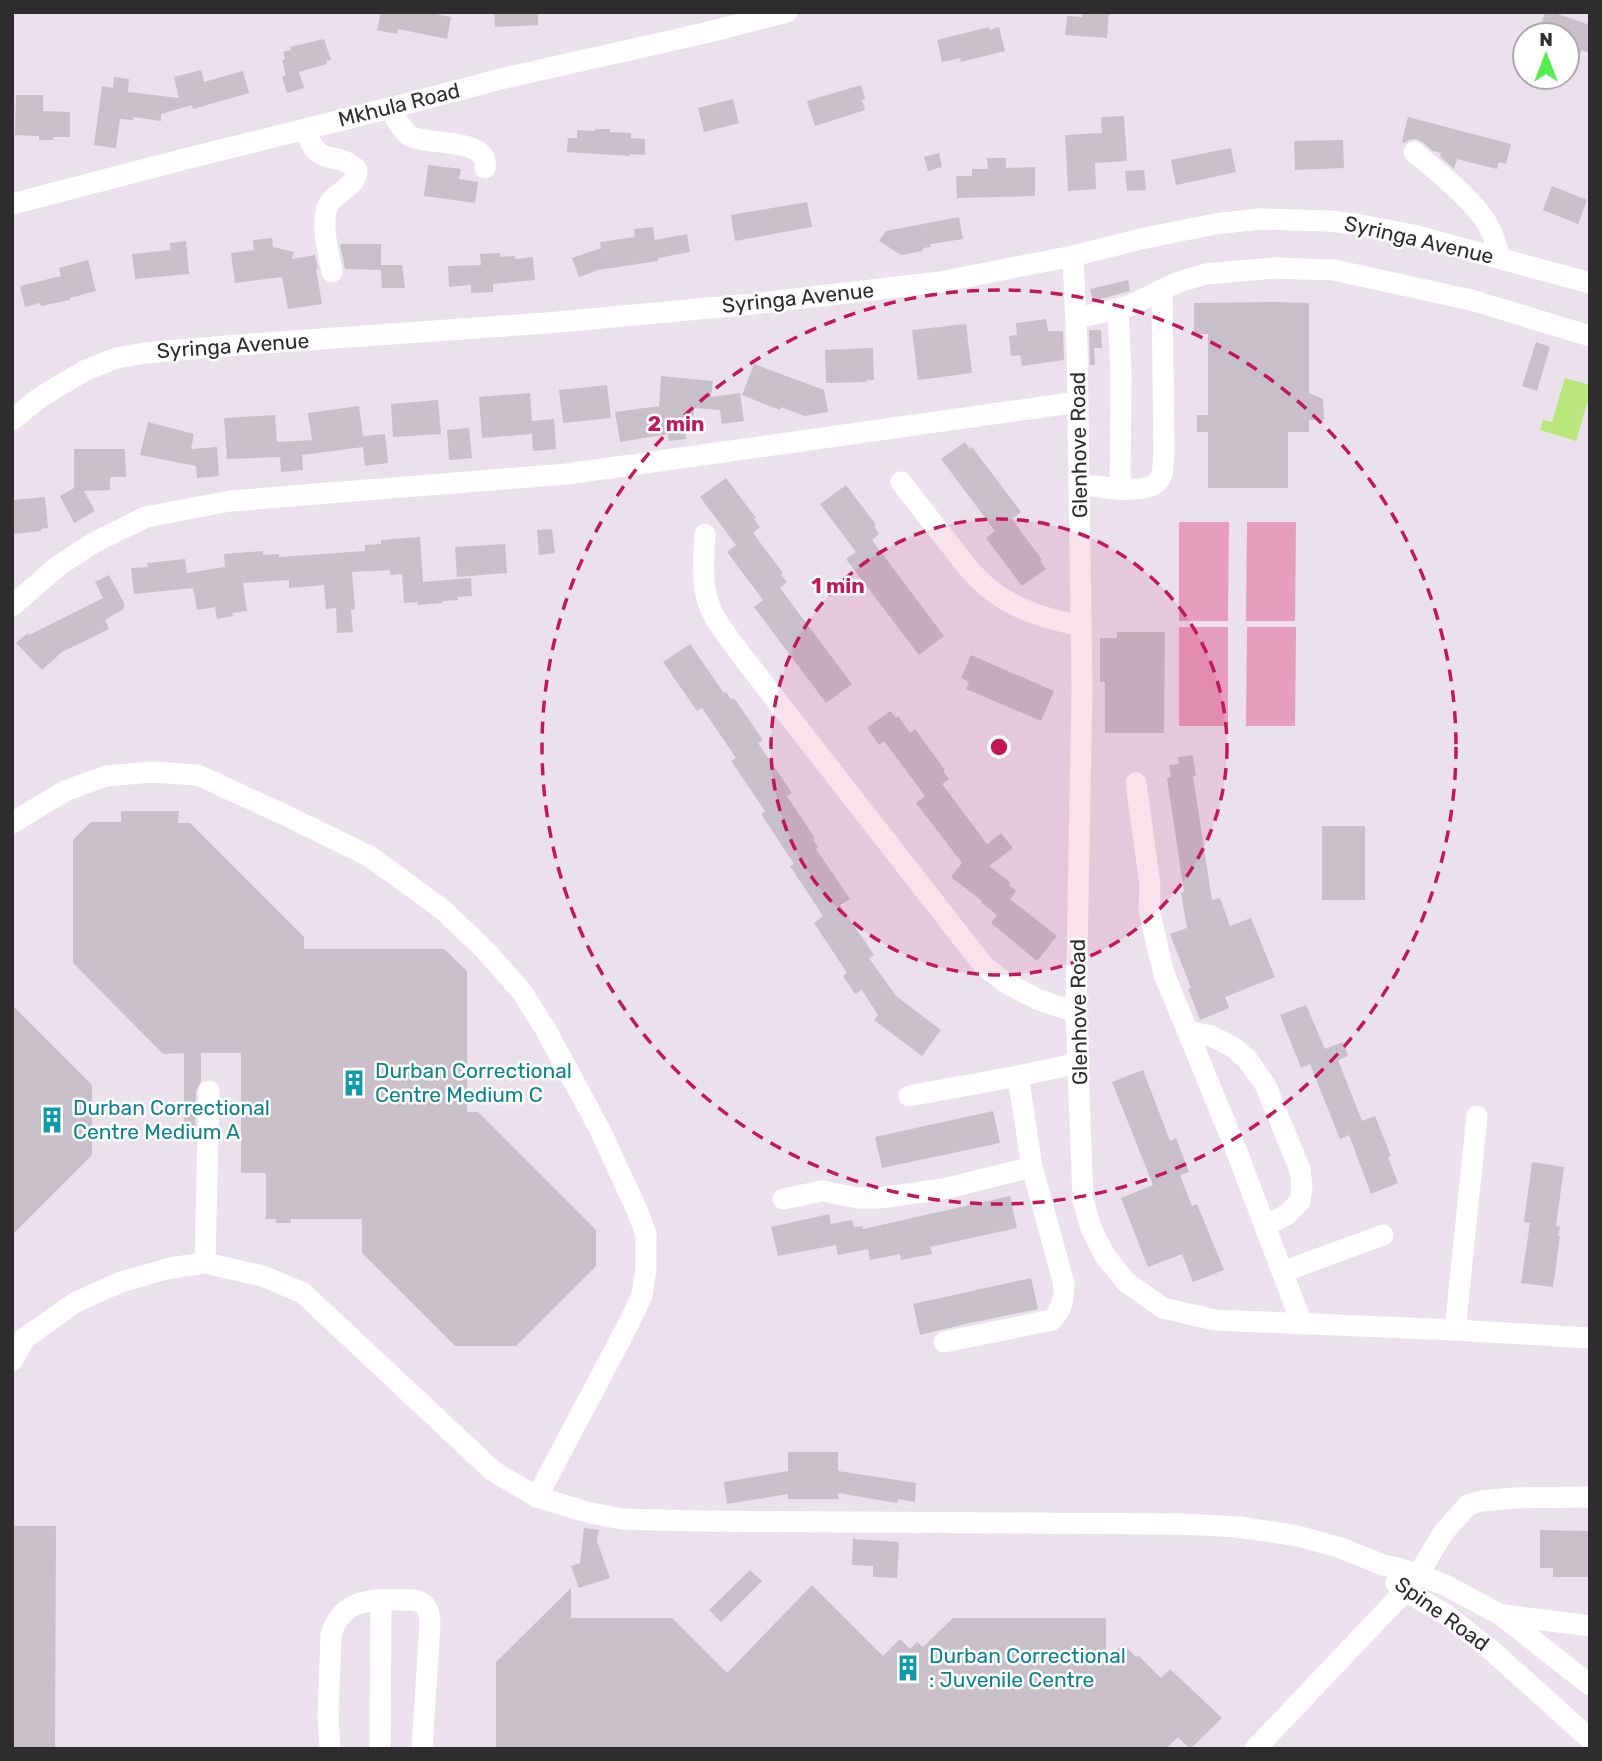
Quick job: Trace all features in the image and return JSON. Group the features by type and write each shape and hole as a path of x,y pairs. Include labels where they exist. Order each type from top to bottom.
{"street":[{"name":"Mkhula Road","path":"12,204 509,76 787,12"},
{"path":"390,108 410,136 473,149 482,153 485,168"},
{"path":"306,129 313,149 351,164 357,170 354,183 330,202 326,212 332,272"},
{"path":"1413,152 1483,217 1500,258"},
{"name":"Syringa Avenue","path":"12,420 39,398 84,371 116,358 145,353 547,323 940,282 1215,224 1259,219 1329,220 1413,235 1590,283"},
{"name":"Glenhove Road","path":"1073,256 1077,318 1082,688 1076,1012 1083,1200 1100,1247 1126,1282 1163,1308 1214,1320 1590,1338"},
{"path":"1077,318 1143,301 1161,290 1205,274 1274,268 1334,270 1471,300 1590,336"},
{"path":"1079,484 1120,489 1152,486 1161,476 1164,453 1161,290"},
{"path":"1118,309 1121,375 1120,489"},
{"path":"12,606 58,566 95,542 146,517 206,505 567,474 1078,402"},
{"path":"901,482 985,586 1028,612 1081,626"},
{"path":"705,534 706,597 716,619 741,656 984,966 1006,983 1039,1000 1076,1012"},
{"path":"12,823 65,791 106,776 151,772 198,775 369,856 442,909 485,950 522,992 546,1030 600,1130 638,1210 646,1234 646,1268 642,1296 537,1497 493,1472 303,1293 263,1276 205,1262 170,1268 121,1282 76,1302 19,1336 12,1361"},
{"path":"1136,783 1150,885 1149,911 1164,974 1235,1147 1302,1324"},
{"path":"1187,1031 1211,1036 1233,1047 1247,1059 1266,1086 1300,1170 1300,1201 1288,1214 1265,1226"},
{"path":"909,1096 1079,1063"},
{"path":"944,1342 1052,1320 1061,1310 1064,1284 1032,1167 1018,1076"},
{"path":"205,1262 209,1091"},
{"path":"1455,1330 1477,1116"},
{"path":"783,1199 822,1191 858,1198 880,1198 943,1189 1032,1167"},
{"path":"1282,1272 1383,1235"},
{"name":"Spine Road","path":"537,1497 621,1519 1181,1524 1239,1527 1298,1536 1383,1564 1390,1576 1412,1583 1443,1584 1501,1615 1590,1685"},
{"path":"1255,1749 1412,1583 1443,1533 1468,1505 1480,1501 1513,1498 1590,1497"},
{"name":"Spine Road","path":"1412,1583 1590,1739"},
{"path":"380,1600 380,1749"},
{"path":"330,1749 328,1714 331,1634 334,1623 350,1607 366,1601 380,1600 415,1600 429,1611 422,1749"},
{"path":"1501,1615 1590,1626"}],"shaded area":[{"path":"1565,378 1590,385 1590,394 1576,441 1540,430 1543,420 1552,422"},
{"path":"1179,522 1229,522 1228,621 1179,621"},
{"path":"1247,522 1296,522 1295,621 1246,621"},
{"path":"1179,627 1228,627 1228,726 1179,726"},
{"path":"1247,627 1296,627 1295,726 1246,726"}],"building":[{"path":"381,12 426,12 451,17 447,39 398,29 397,34 377,30"},
{"path":"494,12 538,12 538,25 495,27"},
{"path":"1082,12 1109,12 1107,38 1065,35 1067,16 1082,17"},
{"path":"1545,12 1552,12 1578,21 1542,21"},
{"path":"1581,22 1590,25 1590,53 1581,50"},
{"path":"989,27 989,30 999,27 1005,51 961,62 960,58 942,62 937,40"},
{"path":"324,39 331,60 326,61 327,64 299,72 304,88 287,93 282,77 286,75 283,52 291,50 290,47"},
{"path":"201,70 204,82 243,71 249,93 193,109 192,105 161,114 161,121 133,117 133,120 120,119 116,148 94,145 102,86 113,88 114,77 129,79 128,92 179,98 174,77"},
{"path":"861,85 865,110 815,126 807,101"},
{"path":"16,95 43,95 43,111 70,112 70,137 39,140 39,136 15,135"},
{"path":"733,99 739,123 704,132 698,108"},
{"path":"1124,116 1127,161 1095,163 1096,189 1068,191 1065,135 1102,133 1101,117"},
{"path":"1408,117 1511,144 1506,164 1499,162 1497,169 1457,159 1454,169 1440,156 1441,153 1433,151 1422,142 1416,139 1402,142"},
{"path":"577,130 631,133 631,138 645,139 645,155 567,152 568,138 577,138"},
{"path":"1343,140 1344,168 1295,170 1294,141"},
{"path":"1231,148 1236,172 1176,185 1171,160"},
{"path":"939,153 942,167 928,171 924,157"},
{"path":"987,158 1006,158 1006,168 1035,167 1035,196 957,198 956,176 972,176 972,169 988,169"},
{"path":"428,165 461,169 459,179 478,182 475,203 424,196"},
{"path":"1144,170 1146,190 1127,191 1125,171"},
{"path":"1552,186 1587,200 1578,224 1543,210"},
{"path":"807,202 812,227 735,241 731,215"},
{"path":"959,217 963,239 930,244 931,247 923,248 923,251 901,255 879,241 886,231"},
{"path":"653,227 655,240 687,234 690,252 658,258 658,261 598,270 579,277 572,258 601,248 600,242 635,237 634,229"},
{"path":"272,238 273,247 294,252 292,259 315,255 322,304 288,309 282,277 235,283 231,253 254,250 253,240"},
{"path":"186,241 189,274 135,279 132,254 171,250 170,243"},
{"path":"340,244 381,244 381,265 402,265 405,288 382,288 381,270 345,269"},
{"path":"500,253 500,257 515,256 515,259 533,257 535,280 493,284 493,292 471,293 471,285 449,287 448,266 481,265 480,254"},
{"path":"88,260 96,291 70,300 25,307 20,286 61,276 59,268"},
{"path":"1128,280 1130,291 1093,301 1090,289"},
{"path":"1194,303 1309,303 1309,393 1323,399 1324,420 1309,420 1309,432 1288,432 1288,488 1208,488 1208,432 1197,432 1197,415 1208,415 1208,334 1194,334"},
{"path":"1046,319 1048,331 1063,331 1064,360 1022,366 1020,355 1011,356 1009,336 1017,335 1016,323"},
{"path":"966,324 972,373 918,380 912,330"},
{"path":"1089,330 1101,330 1102,348 1094,348 1095,365 1090,365"},
{"path":"1536,342 1550,347 1537,391 1522,386"},
{"path":"873,348 874,380 826,383 825,350"},
{"path":"754,364 824,390 828,412 805,416 781,407 780,410 742,395"},
{"path":"661,376 713,381 711,397 740,393 744,421 722,424 720,410 694,408 693,421 683,420 686,439 669,441 668,434 620,442 615,412 659,406"},
{"path":"607,385 611,418 563,423 559,390"},
{"path":"530,393 532,421 554,419 556,449 533,451 532,434 482,438 479,397"},
{"path":"438,400 441,434 393,437 391,404"},
{"path":"359,406 363,436 385,434 388,463 365,466 363,447 302,455 303,470 281,472 280,457 227,459 224,418 275,415 277,442 312,440 308,413"},
{"path":"148,422 194,434 191,449 217,447 219,476 197,478 196,466 140,455"},
{"path":"469,428 472,458 449,460 447,430"},
{"path":"965,442 970,449 972,447 1021,512 1012,519 1046,569 1022,586 986,538 995,531 941,459"},
{"path":"74,449 125,449 126,477 110,477 110,490 84,491 95,511 74,523 60,496 74,488"},
{"path":"726,478 756,518 754,519 760,527 753,533 783,573 781,575 787,582 780,588 852,684 826,703 754,607 763,600 727,552 736,545 700,497"},
{"path":"846,485 876,525 874,526 879,534 872,540 944,636 919,655 846,559 856,552 820,504"},
{"path":"45,497 48,528 12,534 12,500"},
{"path":"552,529 555,553 539,555 537,530"},
{"path":"420,537 423,582 471,578 472,596 458,597 458,600 442,603 404,603 402,574 390,575 390,570 352,572 355,609 351,610 353,632 337,633 336,608 326,609 324,585 289,588 289,580 243,583 247,611 217,619 215,607 197,610 193,588 134,594 131,568 148,567 147,563 185,559 187,573 225,567 224,554 263,551 263,555 279,554 279,557 365,551 365,545 381,544 381,540"},
{"path":"505,544 507,573 457,577 455,547"},
{"path":"109,575 124,603 124,609 105,620 109,629 62,652 42,670 16,643 28,633 29,635 103,598 95,582"},
{"path":"1117,632 1165,632 1164,733 1105,733 1105,682 1100,682 1100,638 1117,638"},
{"path":"690,644 724,693 732,700 734,698 763,740 758,743 792,793 787,796 815,838 813,840 818,847 816,849 850,899 840,905 874,955 869,958 896,996 941,1030 922,1056 874,1020 878,1015 862,990 855,994 843,976 847,973 814,923 823,916 790,866 794,864 761,814 765,811 731,761 736,758 702,708 697,711 663,662"},
{"path":"971,655 1054,691 1041,721 966,689 969,682 961,678"},
{"path":"890,711 896,718 898,716 910,733 915,729 945,770 943,771 949,779 942,784 987,844 1001,833 1013,848 989,866 1011,883 1009,885 1016,891 1010,899 1057,936 1037,961 991,923 997,915 951,877 962,863 916,803 925,796 884,741 879,745 867,728"},
{"path":"1193,755 1196,776 1193,776 1212,900 1220,898 1230,926 1251,918 1275,977 1225,997 1229,1008 1200,1020 1170,934 1187,928 1167,778 1171,777 1169,765 1179,764 1178,757"},
{"name":"Durban Correctional Centre Medium C","path":"121,811 179,811 178,823 190,823 304,937 304,949 444,949 467,971 467,1112 478,1112 596,1230 596,1266 516,1346 455,1346 362,1253 362,1219 291,1219 291,1223 276,1223 276,1219 266,1219 266,1173 241,1173 241,1053 201,1053 201,1081 196,1091 195,1139 184,1139 184,1053 163,1054 73,963 73,840 91,822 121,822"},
{"path":"1322,826 1365,826 1365,900 1322,900"},
{"name":"Durban Correctional Centre Medium A","path":"12,1005 92,1085 92,1155 12,1235"},
{"path":"1306,1005 1325,1049 1343,1042 1348,1056 1338,1060 1362,1121 1375,1116 1391,1156 1388,1157 1398,1183 1371,1194 1349,1135 1340,1139 1310,1064 1301,1068 1280,1015"},
{"path":"1143,1070 1170,1141 1176,1138 1189,1172 1180,1175 1192,1206 1197,1204 1224,1270 1193,1282 1182,1254 1148,1267 1121,1198 1153,1185 1112,1082"},
{"path":"993,1111 1000,1143 882,1168 875,1137"},
{"path":"1532,1162 1564,1167 1556,1226 1560,1227 1560,1236 1553,1287 1521,1283 1530,1223 1524,1222"},
{"path":"1010,1196 1017,1228 930,1247 932,1254 901,1260 900,1254 870,1260 868,1249 838,1255 836,1245 778,1256 771,1227 829,1214 831,1224 852,1220 854,1227 863,1226 863,1229"},
{"path":"1031,1278 1038,1309 920,1335 913,1304"},
{"path":"788,1452 838,1452 838,1471 916,1483 915,1502 898,1499 897,1503 838,1493 838,1499 788,1499 788,1494 727,1504 724,1482 788,1471"},
{"path":"12,1526 56,1526 55,1749 12,1749"},
{"path":"584,1528 599,1530 597,1541 610,1578 579,1588 571,1566 580,1563"},
{"path":"1540,1530 1590,1531 1590,1577 1553,1577 1553,1568 1540,1568"},
{"path":"853,1539 899,1542 897,1578 873,1577 873,1566 852,1565"},
{"path":"750,1570 762,1581 721,1622 709,1610"},
{"name":"Durban Correctional : Juvenile Centre","path":"812,1585 883,1656 900,1639 910,1649 917,1642 923,1647 953,1618 1106,1618 1106,1661 1123,1644 1161,1678 1170,1669 1222,1718 1190,1749 1178,1737 1166,1749 496,1749 496,1662 571,1588 571,1618 672,1618 727,1673"}],"place":[{"name":"Durban Correctional Centre Medium C","path":"354,1083"},
{"name":"Durban Correctional Centre Medium A","path":"52,1120"},
{"name":"Durban Correctional : Juvenile Centre","path":"908,1668"}]}
